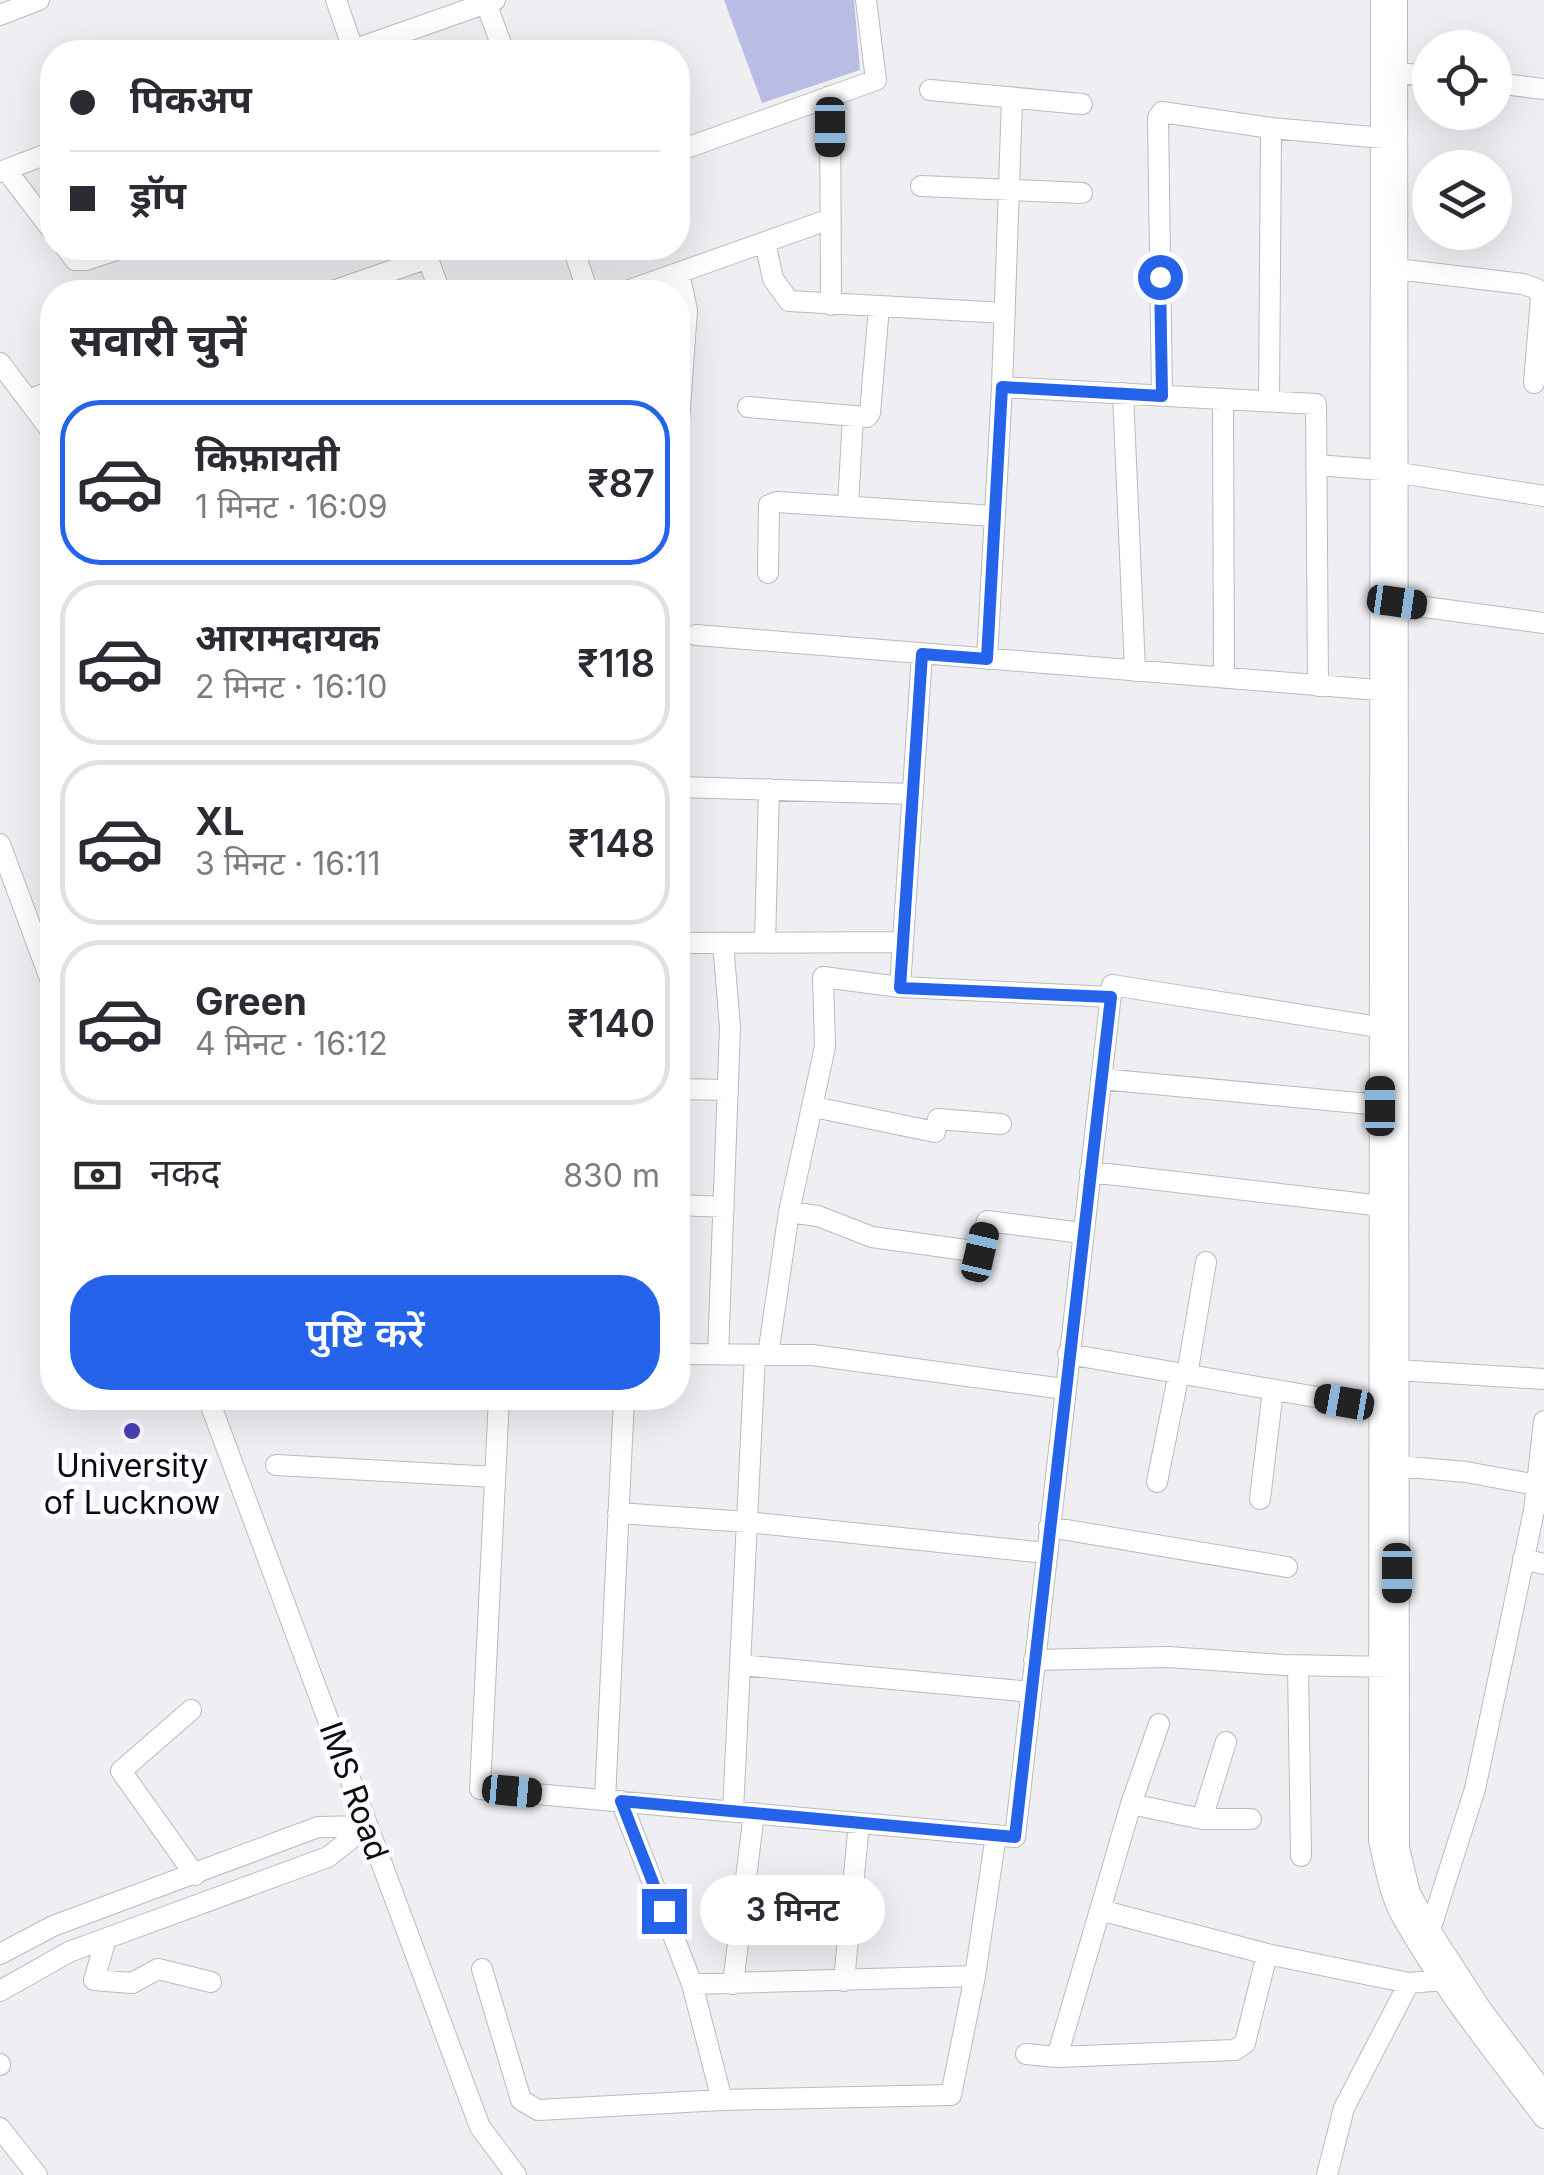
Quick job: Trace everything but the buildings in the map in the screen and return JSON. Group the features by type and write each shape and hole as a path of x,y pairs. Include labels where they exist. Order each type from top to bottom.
{"street":[{"path":"0,14 38,0"},
{"path":"336,0 350,40"},
{"path":"690,146 876,80 866,0"},
{"path":"1381,0 1389,72"},
{"path":"1397,0 1389,72 1389,1667 1398,1848 1410,1893 1453,1980"},
{"path":"385,40 491,2 501,40"},
{"path":"1389,72 1412,74"},
{"path":"1512,86 1544,89"},
{"path":"930,90 1082,104"},
{"path":"830,96 831,305"},
{"path":"987,659 1012,100"},
{"path":"1162,396 1158,118 1162,112 1271,128 1389,138"},
{"path":"1270,401 1271,128"},
{"path":"40,157 3,171 40,216"},
{"path":"921,186 1082,192"},
{"path":"658,280 830,220"},
{"path":"765,242 773,279 789,301 1005,312"},
{"path":"360,280 409,260"},
{"path":"1389,268 1537,289 1541,298 1534,383"},
{"path":"678,273 680,280"},
{"path":"748,407 867,416 879,307"},
{"path":"0,363 40,416"},
{"path":"1002,387 1316,404 1318,686"},
{"path":"1123,393 1135,671"},
{"path":"28,400 40,396"},
{"path":"1222,399 1224,678"},
{"path":"848,506 853,416"},
{"path":"1316,465 1544,496"},
{"path":"768,573 769,505 777,502 995,516"},
{"path":"1389,602 1544,623"},
{"path":"696,636 1389,691"},
{"path":"900,988 922,654"},
{"path":"690,787 912,794"},
{"path":"765,942 769,790"},
{"path":"0,844 40,952"},
{"path":"690,943 903,942"},
{"path":"718,1354 730,1027 723,943"},
{"path":"733,1984 744,1812 740,1665 747,1522 762,1355 825,1047 823,977 900,988 1111,997"},
{"path":"498,1410 480,1788 1015,1837 1112,985 1389,1029"},
{"path":"1101,1079 1389,1106"},
{"path":"690,1089 728,1090"},
{"path":"814,1108 935,1132 938,1119 1001,1124"},
{"path":"1090,1172 1389,1207"},
{"path":"690,1205 724,1206"},
{"path":"1389,1207 1398,1370 1389,1410 1397,1466 1379,1841 1400,1913 1536,2090 1544,2118"},
{"path":"789,1212 818,1216 872,1237 980,1252 987,1221 1082,1233"},
{"path":"1157,1482 1206,1262"},
{"path":"690,1354 812,1356 1064,1390"},
{"path":"1068,1354 1389,1410"},
{"path":"1398,1370 1544,1379"},
{"path":"1260,1499 1273,1390"},
{"name":"IMS Road","path":"212,1410 480,2127 511,2173"},
{"path":"623,1410 613,1800 692,1984 722,2100"},
{"path":"1430,1930 1475,1789 1534,1562 1544,1421"},
{"path":"276,1466 495,1477"},
{"path":"1397,1466 1466,1472 1537,1485"},
{"path":"618,1513 747,1522 1046,1553"},
{"path":"1049,1527 1287,1567"},
{"path":"1034,1660 1168,1657 1298,1666 1389,1667"},
{"path":"740,1665 1031,1692"},
{"path":"1298,1666 1301,1856"},
{"path":"191,1710 121,1771 194,1875"},
{"path":"1057,2058 1131,1804 1159,1724"},
{"path":"1202,1818 1226,1742"},
{"path":"1131,1804 1202,1818 1250,1819"},
{"path":"844,1980 860,1823"},
{"path":"0,1954 54,1926 318,1826 367,1826"},
{"path":"0,1991 70,1952 328,1857 367,1826"},
{"path":"482,1969 521,2100 538,2110 722,2100 951,2096 975,1976 996,1835"},
{"path":"1100,1910 1267,1954 1409,1983 1453,1980"},
{"path":"106,1939 94,1980 132,1983 158,1969 212,1982"},
{"path":"1026,2054 1057,2058 1236,2050 1245,2043 1267,1954"},
{"path":"692,1984 975,1976"},
{"path":"1328,2175 1344,2108 1409,1983"},
{"path":"0,2128 37,2175"}],"shaded area":[{"path":"724,0 854,0 860,70 762,103"}],"place":[{"name":"University of Lucknow","path":"132,1431"}],"route":[{"path":"664,1911 621,1801 1015,1837 1111,997 900,988 922,654 987,659 1002,387 1162,396 1160,277"}]}
